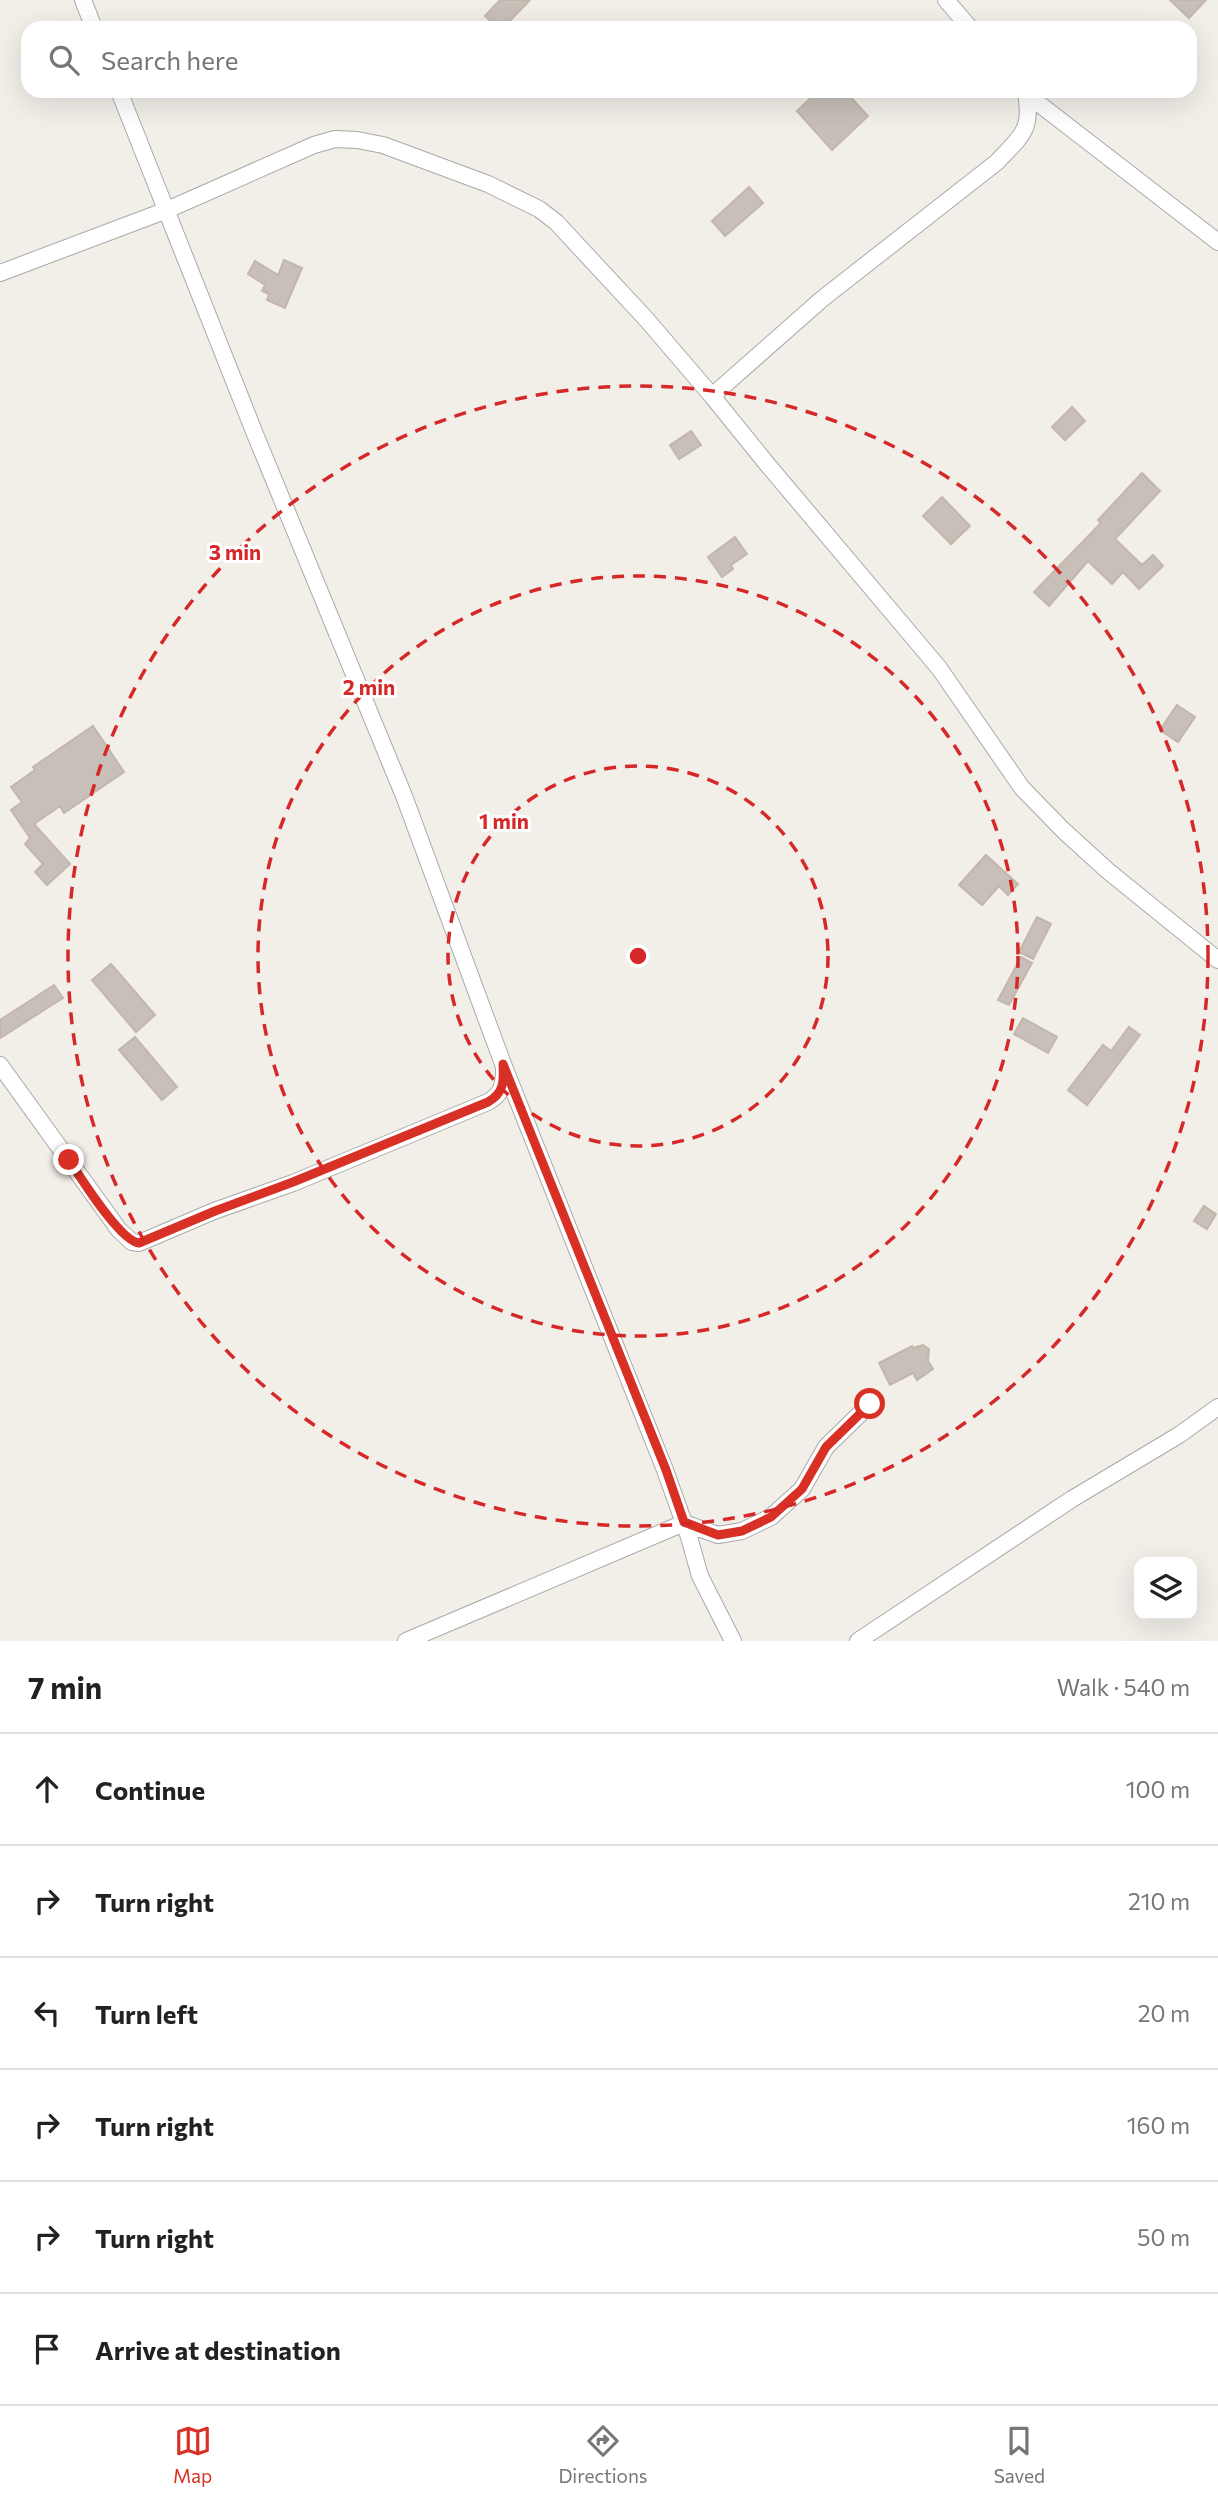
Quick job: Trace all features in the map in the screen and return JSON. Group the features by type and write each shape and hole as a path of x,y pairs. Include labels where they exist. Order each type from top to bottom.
{"street":[{"path":"83,0 91,21"},
{"path":"946,0 964,21"},
{"path":"122,98 254,434 408,807 503,1064 666,1470 700,1576 733,1641"},
{"path":"712,396 822,299 997,162 1028,124 1029,112 1026,98"},
{"path":"1032,98 1218,242"},
{"path":"0,273 167,210 324,141 357,140 383,145 488,184 539,209 570,236 712,396 939,668 1021,788 1108,871 1218,960"},
{"path":"0,1065 119,1230 132,1242 139,1243 488,1102 495,1098 503,1087 503,1064"},
{"path":"406,1641 684,1522 718,1535 742,1531 771,1517 802,1489 826,1447 870,1404"},
{"path":"858,1641 1072,1499 1179,1435 1218,1407"}],"building":[{"path":"500,0 530,0 510,21 490,21 485,16"},
{"path":"1170,0 1206,0 1189,18"},
{"path":"811,98 851,98 868,116 832,150 797,111"},
{"path":"749,187 763,203 725,236 712,221"},
{"path":"284,260 302,268 285,308 267,300 269,294 262,291 265,285 248,274 255,261 278,275"},
{"path":"1072,407 1085,421 1065,440 1052,427"},
{"path":"691,431 701,445 679,459 670,445"},
{"path":"1142,473 1160,491 1115,539 1142,565 1153,555 1163,566 1139,589 1123,572 1112,584 1088,561 1049,606 1034,592 1101,523 1098,520"},
{"path":"942,497 970,526 951,544 923,516"},
{"path":"735,537 747,554 731,565 733,569 722,577 708,557"},
{"path":"1177,705 1195,717 1178,742 1160,730"},
{"path":"93,726 124,772 64,813 60,806 34,824 70,864 47,885 35,872 43,864 25,844 30,838 11,810 22,802 11,787 35,770 33,767"},
{"path":"986,855 1018,884 1008,895 999,886 982,905 959,885"},
{"path":"1037,917 1051,924 1033,959 1019,952"},
{"path":"1021,957 1032,963 1009,1005 998,1000"},
{"path":"111,964 155,1015 136,1032 92,980"},
{"path":"54,985 63,998 0,1038 0,1020"},
{"path":"1023,1018 1057,1037 1048,1053 1014,1034"},
{"path":"1129,1027 1140,1035 1087,1105 1068,1090 1103,1045 1111,1051"},
{"path":"135,1037 177,1087 162,1100 119,1050"},
{"path":"1204,1206 1216,1214 1207,1229 1194,1221"},
{"path":"923,1345 929,1349 928,1361 933,1369 917,1380 913,1373 890,1385 879,1363 912,1346"}],"route":[{"path":"69,1160 119,1230 132,1242 139,1243 488,1102 501,1092 503,1087 503,1064 666,1470 684,1522 696,1529 718,1535 742,1531 771,1517 802,1489 826,1447 870,1404"}]}
